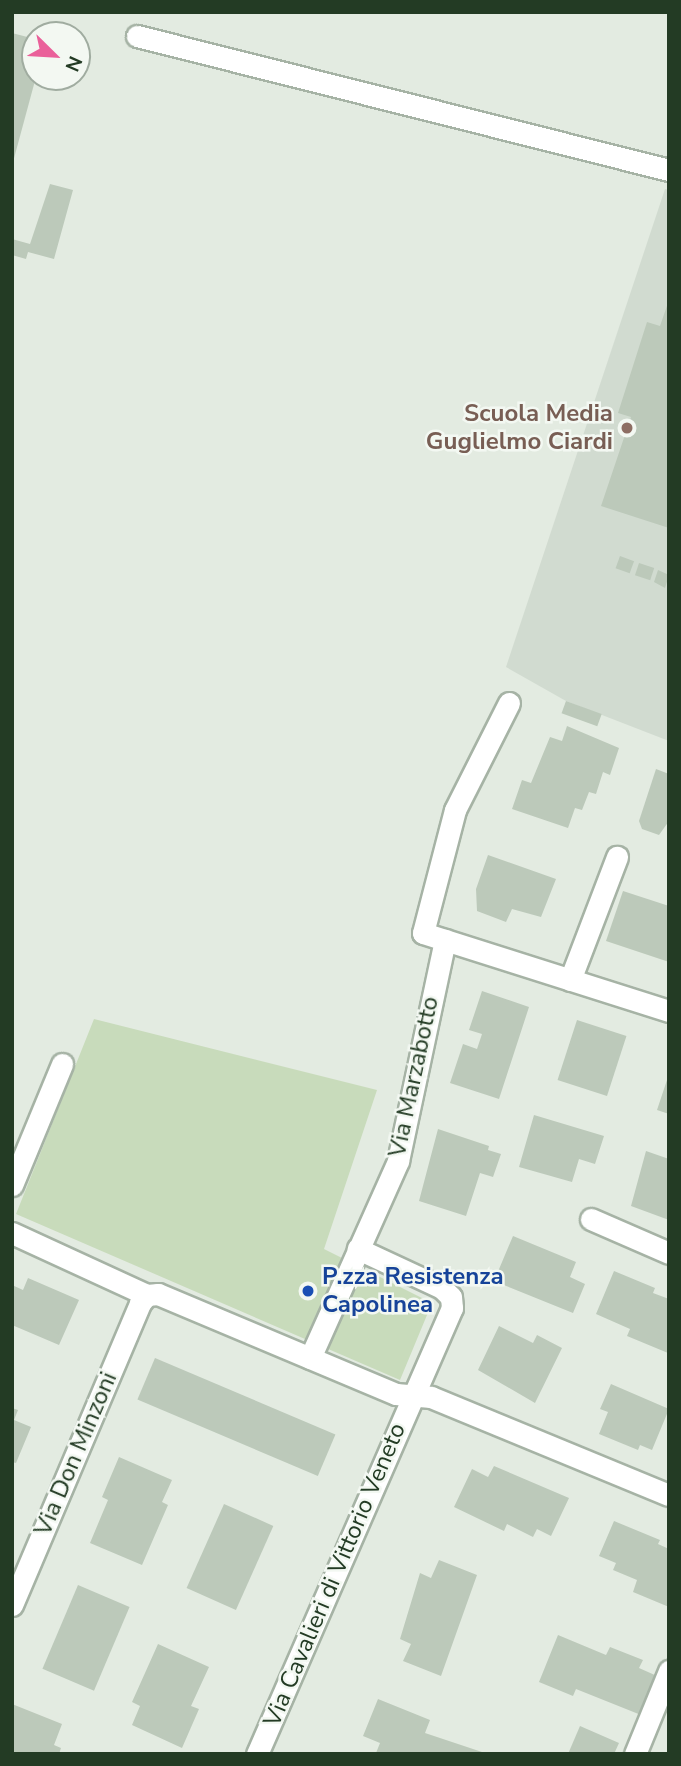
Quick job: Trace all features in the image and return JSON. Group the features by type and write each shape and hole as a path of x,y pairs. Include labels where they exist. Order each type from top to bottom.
{"street":[{"path":"137,36 669,170"},
{"path":"509,703 456,810 423,933 669,1012"},
{"path":"570,980 617,857"},
{"name":"Via Marzabotto","path":"310,1358 398,1161 445,940"},
{"path":"12,1185 62,1064"},
{"path":"591,1219 669,1253"},
{"path":"12,1233 143,1299 158,1294 396,1394 431,1397 669,1495"},
{"name":"Via Cavalieri di Vittorio Veneto","path":"257,1754 452,1308 452,1297 442,1288 358,1249"},
{"name":"Via Don Minzoni","path":"12,1605 143,1299"},
{"path":"635,1754 663,1702 669,1671"}],"shaded area":[{"name":"Scuola Media Guglielmo Ciardi","path":"665,189 669,190 669,741 566,701 506,667"}],"green space":[{"path":"94,1019 377,1090 324,1249 432,1303 400,1380 16,1214"}],"building":[{"path":"12,33 21,35 21,91 32,91 13,162"},
{"path":"50,184 73,190 54,259 28,252 26,259 12,255 12,239 30,244"},
{"path":"669,300 669,528 601,506 631,417 618,413 647,322 660,326"},
{"path":"620,556 634,561 630,573 616,568"},
{"path":"639,563 654,568 650,580 635,575"},
{"path":"658,570 669,575 665,588 654,582"},
{"path":"566,701 602,714 597,726 562,713"},
{"path":"567,726 619,748 610,775 603,772 596,794 589,792 582,810 575,808 568,828 512,809 522,780 531,783 550,737 562,741"},
{"path":"656,769 669,774 669,821 659,835 642,829 639,821"},
{"path":"488,855 556,879 541,917 512,909 506,922 477,911 476,889"},
{"path":"623,891 669,906 669,962 606,941"},
{"path":"482,991 529,1007 499,1099 450,1083 463,1044 477,1049 482,1034 469,1030"},
{"path":"577,1020 626,1036 607,1096 558,1080"},
{"path":"669,1077 669,1114 657,1110"},
{"path":"534,1115 604,1136 595,1164 579,1159 572,1182 519,1167"},
{"path":"438,1129 489,1146 488,1150 501,1154 493,1177 480,1173 466,1216 419,1201"},
{"path":"646,1151 669,1159 669,1220 631,1206"},
{"path":"513,1236 576,1262 570,1277 585,1284 573,1313 494,1281"},
{"path":"614,1271 655,1288 653,1293 669,1299 668,1353 627,1336 630,1329 596,1314"},
{"path":"28,1278 79,1300 59,1345 12,1325 12,1285 23,1290"},
{"path":"499,1326 533,1343 537,1335 562,1348 535,1403 478,1370"},
{"path":"155,1358 335,1435 318,1476 137,1399"},
{"path":"611,1384 669,1409 652,1450 640,1445 638,1450 599,1434 608,1412 600,1409"},
{"path":"12,1408 18,1410 14,1420 31,1427 16,1463 12,1462"},
{"path":"119,1457 172,1480 162,1502 168,1505 142,1565 90,1543 108,1500 102,1497"},
{"path":"494,1466 569,1498 551,1536 537,1529 533,1537 507,1524 504,1531 454,1507 472,1469 488,1477"},
{"path":"224,1504 273,1526 236,1610 187,1588"},
{"path":"614,1521 660,1540 658,1544 669,1549 669,1607 633,1592 637,1580 613,1570 616,1563 599,1556"},
{"path":"439,1560 477,1575 441,1676 403,1661 411,1644 400,1639 420,1573 431,1578"},
{"path":"78,1585 130,1607 94,1691 42,1669"},
{"path":"558,1635 606,1655 610,1647 643,1660 639,1668 657,1676 641,1715 576,1689 573,1696 539,1682"},
{"path":"158,1644 209,1667 191,1706 199,1709 182,1748 132,1725 140,1706 132,1702"},
{"path":"378,1699 430,1720 425,1733 488,1754 376,1753 380,1743 363,1736"},
{"path":"12,1704 62,1724 54,1745 61,1748 59,1754 12,1754"},
{"path":"580,1726 619,1743 614,1754 568,1754"}],"place":[{"name":"Scuola Media Guglielmo Ciardi","path":"627,428"},
{"name":"P.zza Resistenza Capolinea","path":"308,1291"}]}
